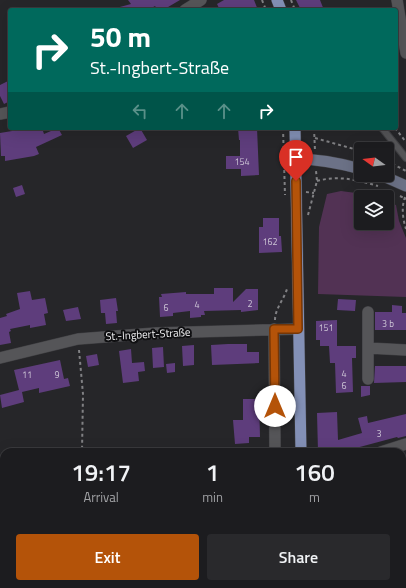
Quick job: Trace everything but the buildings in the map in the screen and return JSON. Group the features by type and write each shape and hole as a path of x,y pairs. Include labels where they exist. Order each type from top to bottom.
{"main road":[{"path":"295,130 301,448"},
{"path":"296,159 315,159 354,167"},
{"path":"394,181 406,186"}],"street":[{"path":"188,8 201,0"},
{"path":"397,0 406,53"},
{"path":"368,312 368,379"},
{"path":"274,329 275,448"},
{"name":"St.-Ingbert-Straße","path":"0,358 78,339 156,333 298,329"},
{"path":"368,348 406,350"},
{"path":"394,448 406,444"}],"lane":[{"path":"384,130 406,158"}],"path":[{"path":"283,130 285,200"},
{"path":"314,130 315,138 354,149"},
{"path":"397,130 406,142"},
{"path":"394,165 406,171"},
{"path":"317,181 339,177 362,181 385,188"},
{"path":"406,194 402,205 403,220 406,230"},
{"path":"398,195 405,199"},
{"path":"274,329 275,315 285,296 288,286"},
{"path":"78,339 83,394 82,448"}],"shaded area":[{"path":"341,191 354,193 354,230 394,230 394,204 396,205 399,221 406,238 406,297 318,294 319,227 327,194"}],"route":[{"path":"275,406 274,329 298,329 296,181"}]}
